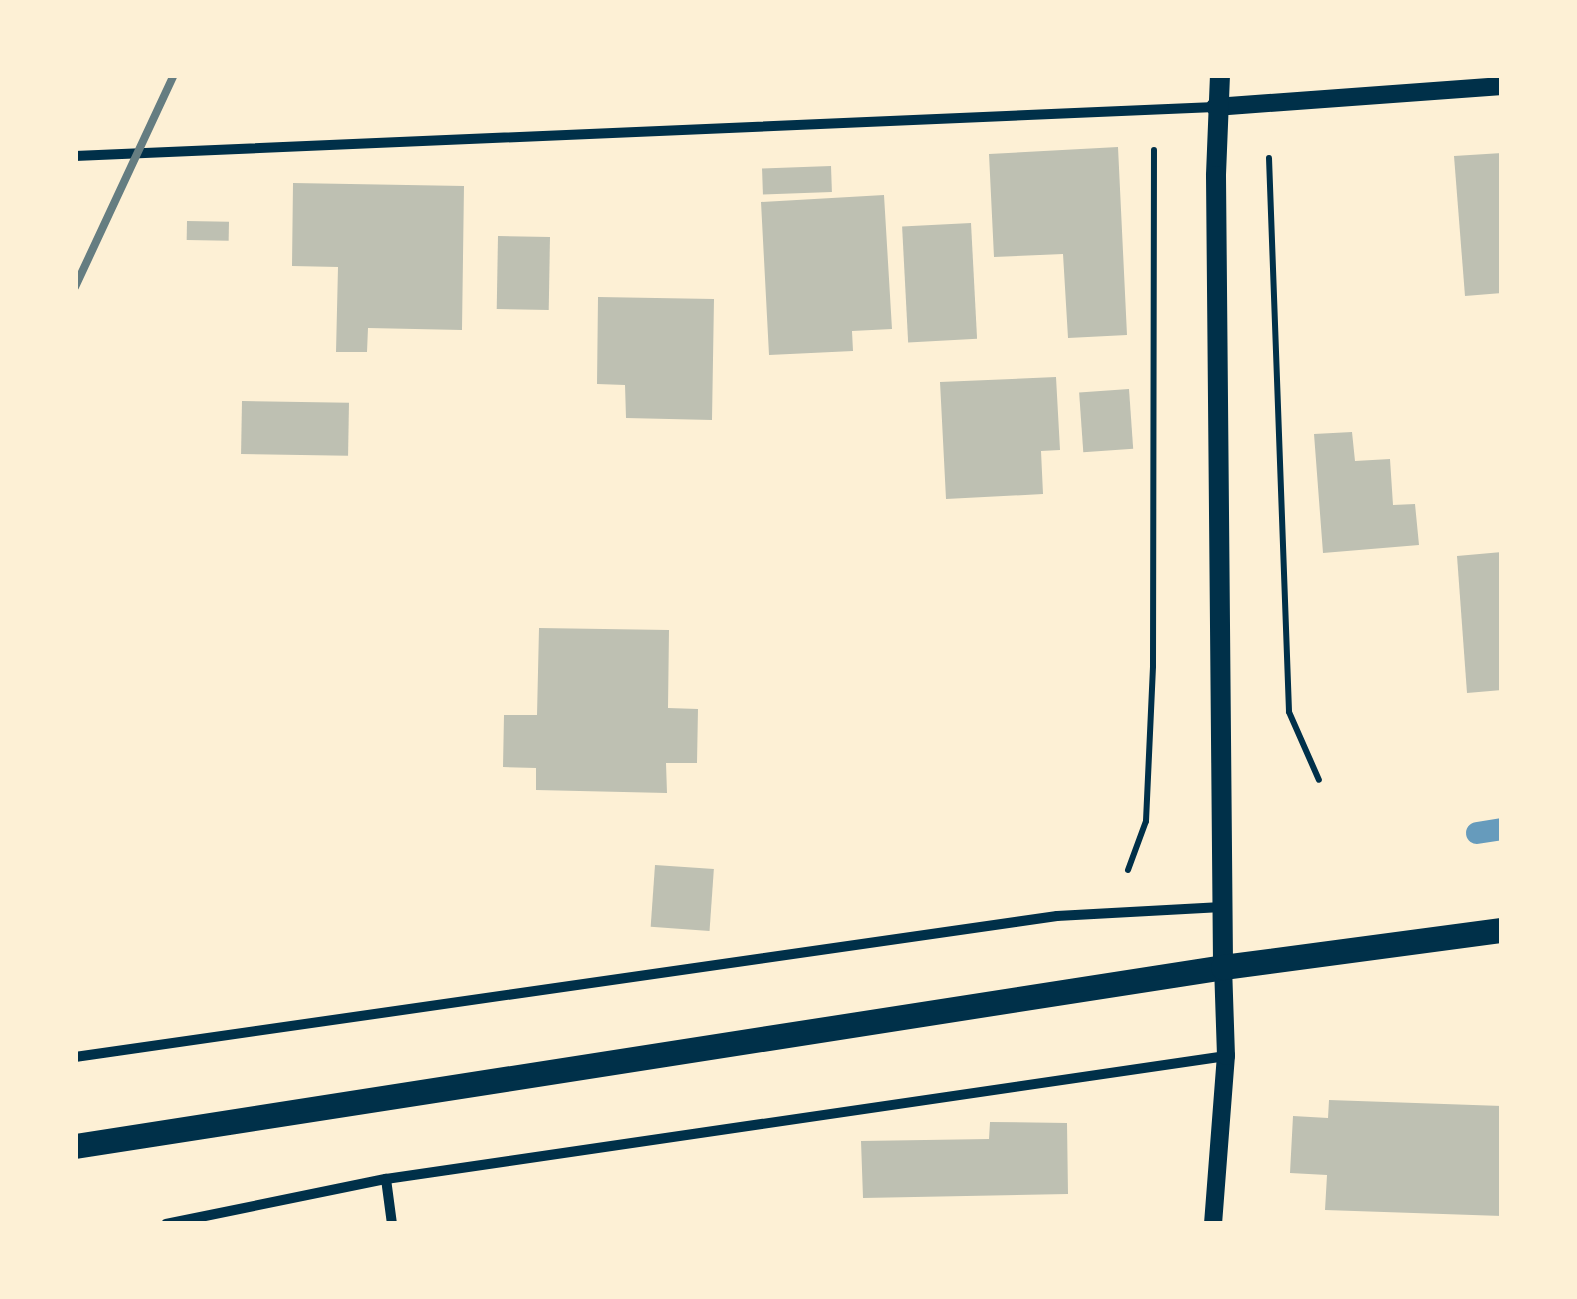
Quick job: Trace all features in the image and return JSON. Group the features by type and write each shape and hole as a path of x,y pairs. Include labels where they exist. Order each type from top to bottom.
{"main road":[{"path":"1220,75 1216,108 1224,967"},
{"path":"75,1146 1224,967 1502,930"}],"street":[{"path":"75,156 1216,108 1502,86"},
{"path":"75,1057 1057,916 1222,907"},
{"path":"1213,1224 1226,1056 1224,967"},
{"path":"166,1224 386,1179 1226,1056"},
{"path":"386,1179 392,1224"}],"path":[{"path":"1124,880 1146,821 1153,666 1154,139"},
{"path":"1269,151 1289,712 1320,780"}],"building":[{"path":"1118,147 1127,335 1068,338 1063,254 994,257 989,154"},
{"path":"1502,153 1502,293 1465,296 1454,156"},
{"path":"831,166 832,192 763,194 762,168"},
{"path":"293,183 464,186 462,330 368,328 367,352 336,352 338,267 292,266"},
{"path":"884,195 892,329 852,331 853,351 769,355 761,202"},
{"path":"187,221 229,222 229,241 187,240"},
{"path":"971,223 977,339 908,342 902,227"},
{"path":"498,236 550,237 549,310 497,309"},
{"path":"598,297 714,299 712,420 626,418 625,385 597,384"},
{"path":"1056,377 1060,450 1041,451 1043,494 946,499 940,382"},
{"path":"1129,389 1133,449 1083,452 1079,392"},
{"path":"242,401 349,403 348,456 241,454"},
{"path":"1352,432 1355,461 1390,459 1393,505 1415,504 1419,545 1323,553 1314,434"},
{"path":"1502,552 1502,690 1467,693 1457,556"},
{"path":"539,628 669,630 668,708 698,709 697,763 666,763 667,793 536,790 536,768 503,767 504,715 537,715"},
{"path":"655,865 714,869 710,931 651,927"},
{"path":"1329,1100 1502,1106 1502,1216 1325,1210 1327,1175 1290,1173 1293,1116 1328,1118"},
{"path":"990,1122 1067,1123 1068,1194 863,1198 861,1141 989,1139"}],"waterway":[{"path":"1477,833 1502,829"}],"railway":[{"path":"75,287 174,75"}]}
